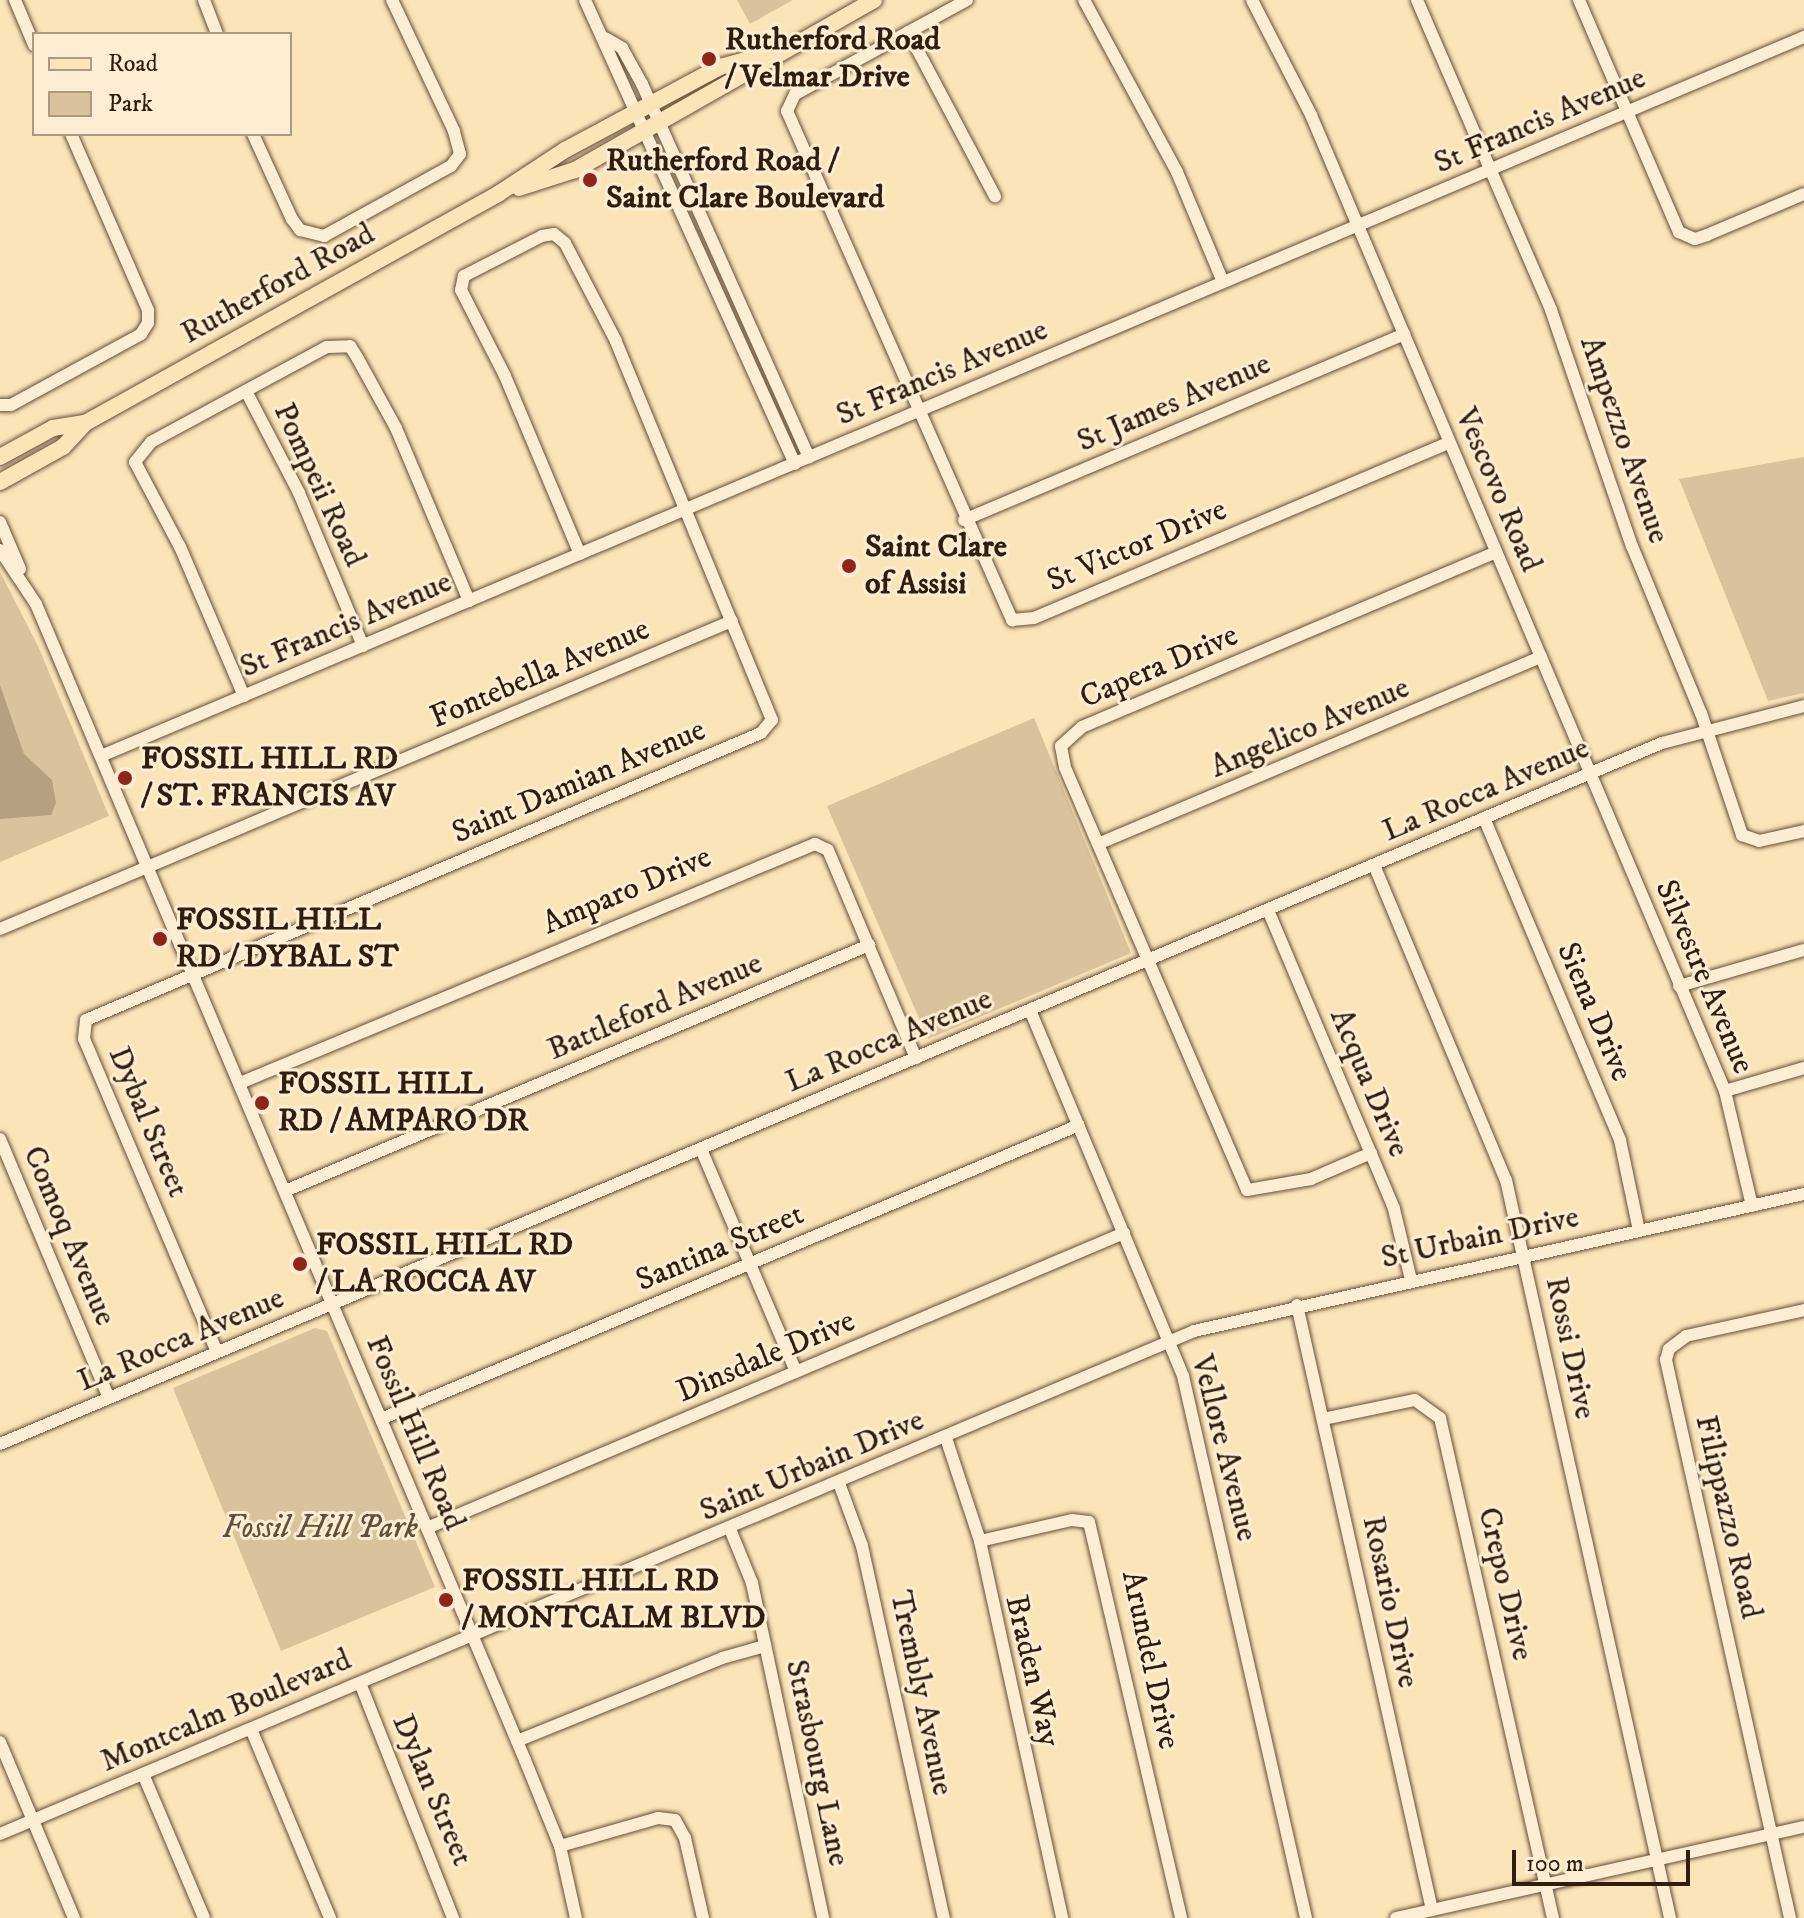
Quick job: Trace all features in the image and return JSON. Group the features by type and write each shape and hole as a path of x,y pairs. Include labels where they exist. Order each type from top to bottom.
{"main road":[{"name":"Rutherford Road","path":"498,194 575,170 729,86 780,51 874,0"},
{"name":"Rutherford Road","path":"0,482 63,447 85,423 498,194 651,104 720,67 780,51"},
{"name":"Rutherford Road","path":"0,457 53,428 85,423"}],"street":[{"path":"15,0 32,40"},
{"path":"204,0 216,32"},
{"path":"254,136 292,219 300,230 324,236 451,166 460,154 454,131 392,0"},
{"path":"585,0 605,38 606,53 731,316 795,464"},
{"name":"St Victor Drive","path":"967,0 795,94 787,111 1004,612 1019,623 1449,443"},
{"path":"1084,0 1177,172 1223,282"},
{"name":"Vescovo Road","path":"1252,0 1298,86 1359,226 1589,774"},
{"name":"Ampezzo Avenue","path":"1417,0 1551,310 1632,546 1706,728 1742,835 1759,841 1804,831"},
{"path":"1579,0 1673,220 1687,236 1707,235 1804,194"},
{"path":"908,32 995,196"},
{"name":"St Francis Avenue","path":"101,756 1804,37"},
{"path":"605,38 622,48 651,104 734,279 809,457"},
{"path":"0,405 11,405 141,334 148,323 148,310 72,136"},
{"name":"Saint Damian Avenue","path":"193,973 761,733 772,720 769,706 595,299 565,243 554,234 542,236 464,276 461,290 505,376 580,554"},
{"name":"St James Avenue","path":"964,520 1404,334"},
{"path":"244,696 180,547 135,462 151,442 327,347 350,346 396,428 469,601"},
{"name":"Pompeii Road","path":"246,391 299,493 363,646"},
{"name":"Fossil Hill Road","path":"0,522 517,1741 560,1846 576,1918"},
{"name":"Fossil Hill Road","path":"0,550 22,576"},
{"name":"Capera Drive","path":"1371,1153 1311,1179 1247,1190 1061,754 1071,733 1496,552"},
{"name":"Fontebella Avenue","path":"0,929 732,621"},
{"name":"Angelico Avenue","path":"1098,844 1541,657"},
{"name":"La Rocca Avenue","path":"1,1440 332,1305 1589,774 1706,728 1804,706"},
{"name":"Silvestre Avenue","path":"1589,774 1725,1091 1752,1206"},
{"name":"Siena Drive","path":"1484,818 1613,1123 1639,1231"},
{"name":"Amparo Drive","path":"240,1083 797,847 815,844 828,850 916,1058"},
{"name":"Rossi Drive","path":"1374,865 1495,1150 1523,1255 1670,1918"},
{"name":"Acqua Drive","path":"1268,910 1394,1209 1411,1280"},
{"name":"Battleford Avenue","path":"285,1191 869,945"},
{"path":"1679,986 1804,950"},
{"name":"Dybal Street","path":"193,973 92,1016 82,1027 217,1352"},
{"name":"Vellore Avenue","path":"1030,1010 1183,1376 1306,1918"},
{"path":"1725,1091 1804,1068"},
{"name":"Santina Street","path":"381,1419 1079,1125"},
{"name":"Comoq Avenue","path":"0,1139 109,1398"},
{"path":"701,1149 796,1372"},
{"name":"St Urbain Drive","path":"1170,1341 1297,1305 1804,1194"},
{"name":"Dinsdale Drive","path":"427,1528 1124,1233"},
{"name":"Rosario Drive","path":"1297,1305 1432,1910"},
{"name":"Filippazzo Road","path":"1771,1835 1666,1360 1669,1349 1686,1336 1804,1310"},
{"name":"Saint Urbain Drive","path":"472,1635 730,1529 1170,1341"},
{"name":"Crepo Drive","path":"1323,1419 1415,1400 1440,1418 1553,1918"},
{"name":"Braden Way","path":"946,1438 980,1541 1062,1918"},
{"name":"Trembly Avenue","path":"839,1483 862,1546 944,1918"},
{"name":"Arundel Drive","path":"980,1541 1072,1520 1089,1522 1181,1918"},
{"name":"Strasbourg Lane","path":"730,1529 749,1573 823,1918"},
{"name":"Montcalm Boulevard","path":"0,1834 472,1635"},
{"path":"517,1741 722,1658 765,1646"},
{"name":"Dylan Street","path":"360,1683 453,1918"},
{"path":"251,1729 330,1918"},
{"path":"0,1742 74,1918"},
{"path":"143,1774 204,1918"},
{"path":"560,1846 658,1818 675,1820 685,1838 703,1918"},
{"path":"1396,1918 1804,1827"},
{"path":"1771,1835 1790,1918"}],"green space":[{"path":"737,0 793,0 750,24"},
{"path":"1804,457 1804,693 1768,701 1679,479"},
{"path":"0,572 38,646 109,816 0,862"},
{"path":"1034,718 1131,953 928,1039 827,806"},
{"name":"Fossil Hill Park","path":"315,1328 327,1331 435,1587 281,1651 173,1388"}],"shaded area":[{"path":"0,685 24,754 52,780 56,803 51,815 0,819"}],"place":[{"name":"Rutherford Road / Velmar Drive","path":"709,59"},
{"name":"Rutherford Road / Saint Clare Boulevard","path":"590,180"},
{"name":"Saint Clare of Assisi","path":"849,566"},
{"name":"FOSSIL HILL RD / ST. FRANCIS AV","path":"125,778"},
{"name":"FOSSIL HILL RD / DYBAL ST","path":"160,939"},
{"name":"FOSSIL HILL RD / AMPARO DR","path":"262,1103"},
{"name":"FOSSIL HILL RD / LA ROCCA AV","path":"300,1264"},
{"name":"FOSSIL HILL RD / MONTCALM BLVD","path":"446,1600"}]}
